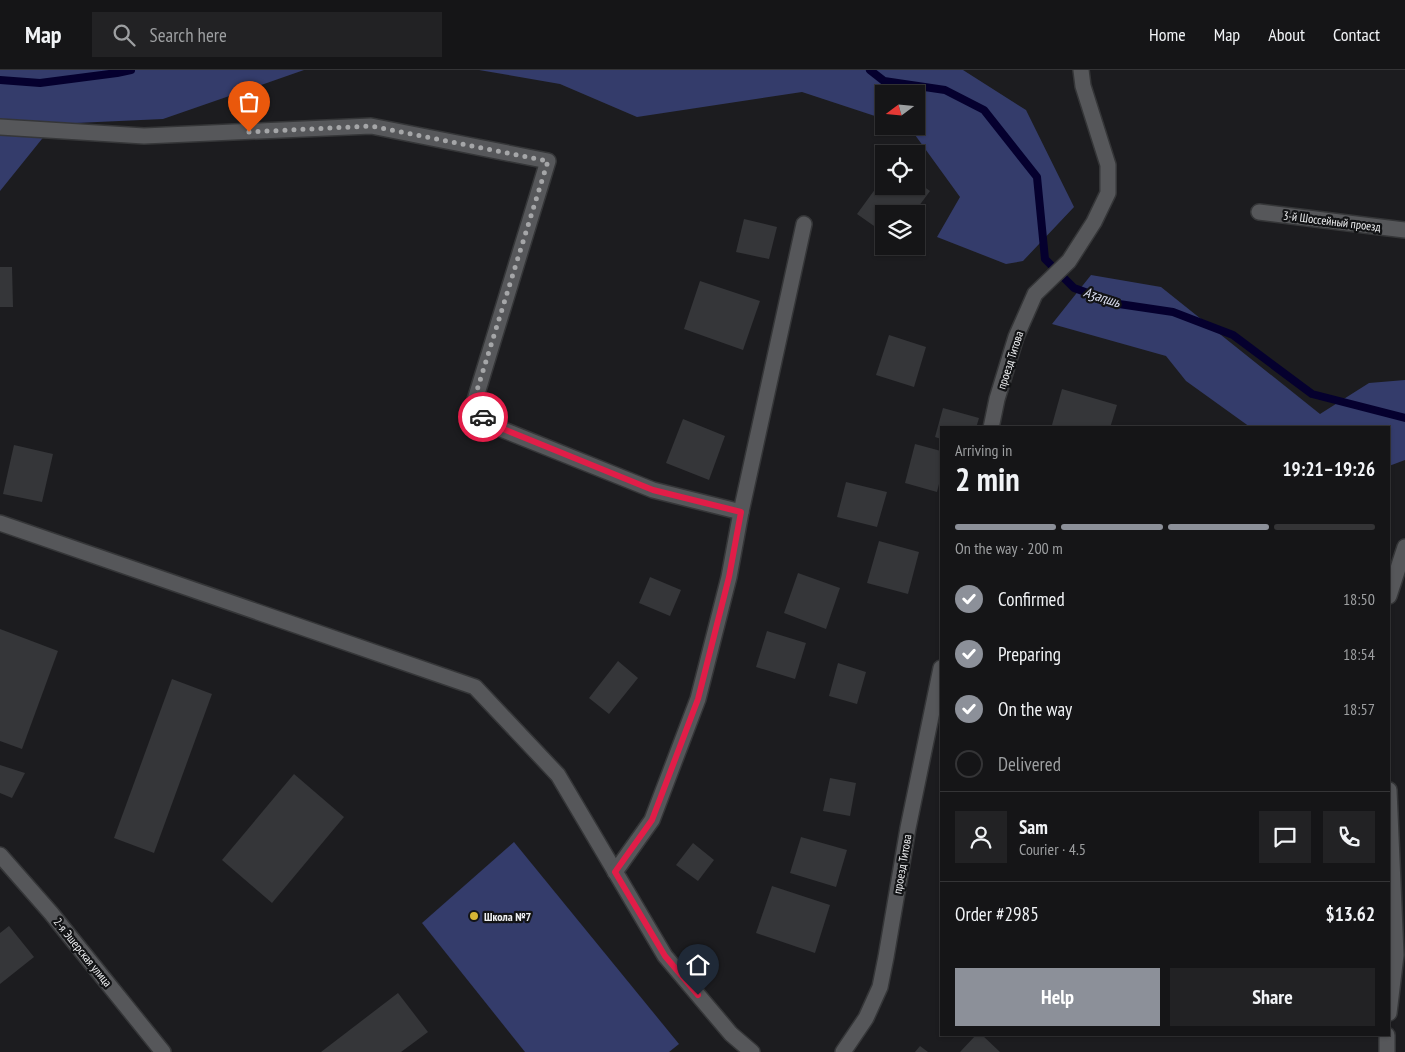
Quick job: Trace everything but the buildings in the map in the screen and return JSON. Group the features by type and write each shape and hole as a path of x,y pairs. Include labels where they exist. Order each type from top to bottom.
{"street":[{"name":"проезд Титова","path":"991,426 997,399 1016,337 1035,294 1069,261 1094,222 1108,193 1108,165 1083,86 1082,70"},
{"path":"0,127 144,136 371,126 548,161 474,400 480,415 496,426 653,490 741,512"},
{"name":"3-й Шоссейный проезд","path":"1259,212 1405,230"},
{"path":"615,872 652,820 698,699 729,577 741,512 804,224"},
{"path":"0,523 475,687 558,775 665,956 731,1034 752,1052"},
{"path":"1390,593 1405,547"},
{"name":"проезд Титова","path":"843,1052 866,1018 880,987 908,828 940,673"},
{"path":"1390,804 1401,954 1390,1009"},
{"name":"2-я Эшерская улица","path":"0,854 51,913 163,1052"},
{"path":"1387,1036 1387,1052"}],"shaded area":[{"path":"0,70 304,70 163,119 54,124 0,191"},
{"path":"479,70 963,70 1026,110 1074,207 1023,261 1006,264 937,237 960,197 925,149 925,145 922,145 915,135 925,135 925,85 875,85 875,116 802,92 637,117 560,84"},
{"path":"1091,275 1161,287 1320,414 1369,383 1405,380 1405,460 1390,466 1390,426 1249,426 1186,381 1166,356 1052,324"},
{"path":"514,842 679,1044 669,1052 525,1052 422,923"}],"waterway":[{"name":"Аӡаԥшь","path":"0,80 40,83 131,70"},
{"name":"Аӡаԥшь","path":"870,70 884,81 945,90 984,110 1037,177 1045,259 1074,288 1119,304 1173,312 1233,335 1312,394 1405,418"}],"way so far":[{"path":"249,132 371,126 548,161 474,400 480,415 483,417"}],"place":[{"name":"Школа №7","path":"474,916"}],"route":[{"path":"483,417 496,426 653,490 741,512 729,577 698,699 652,820 615,872 665,956 698,995"}]}
